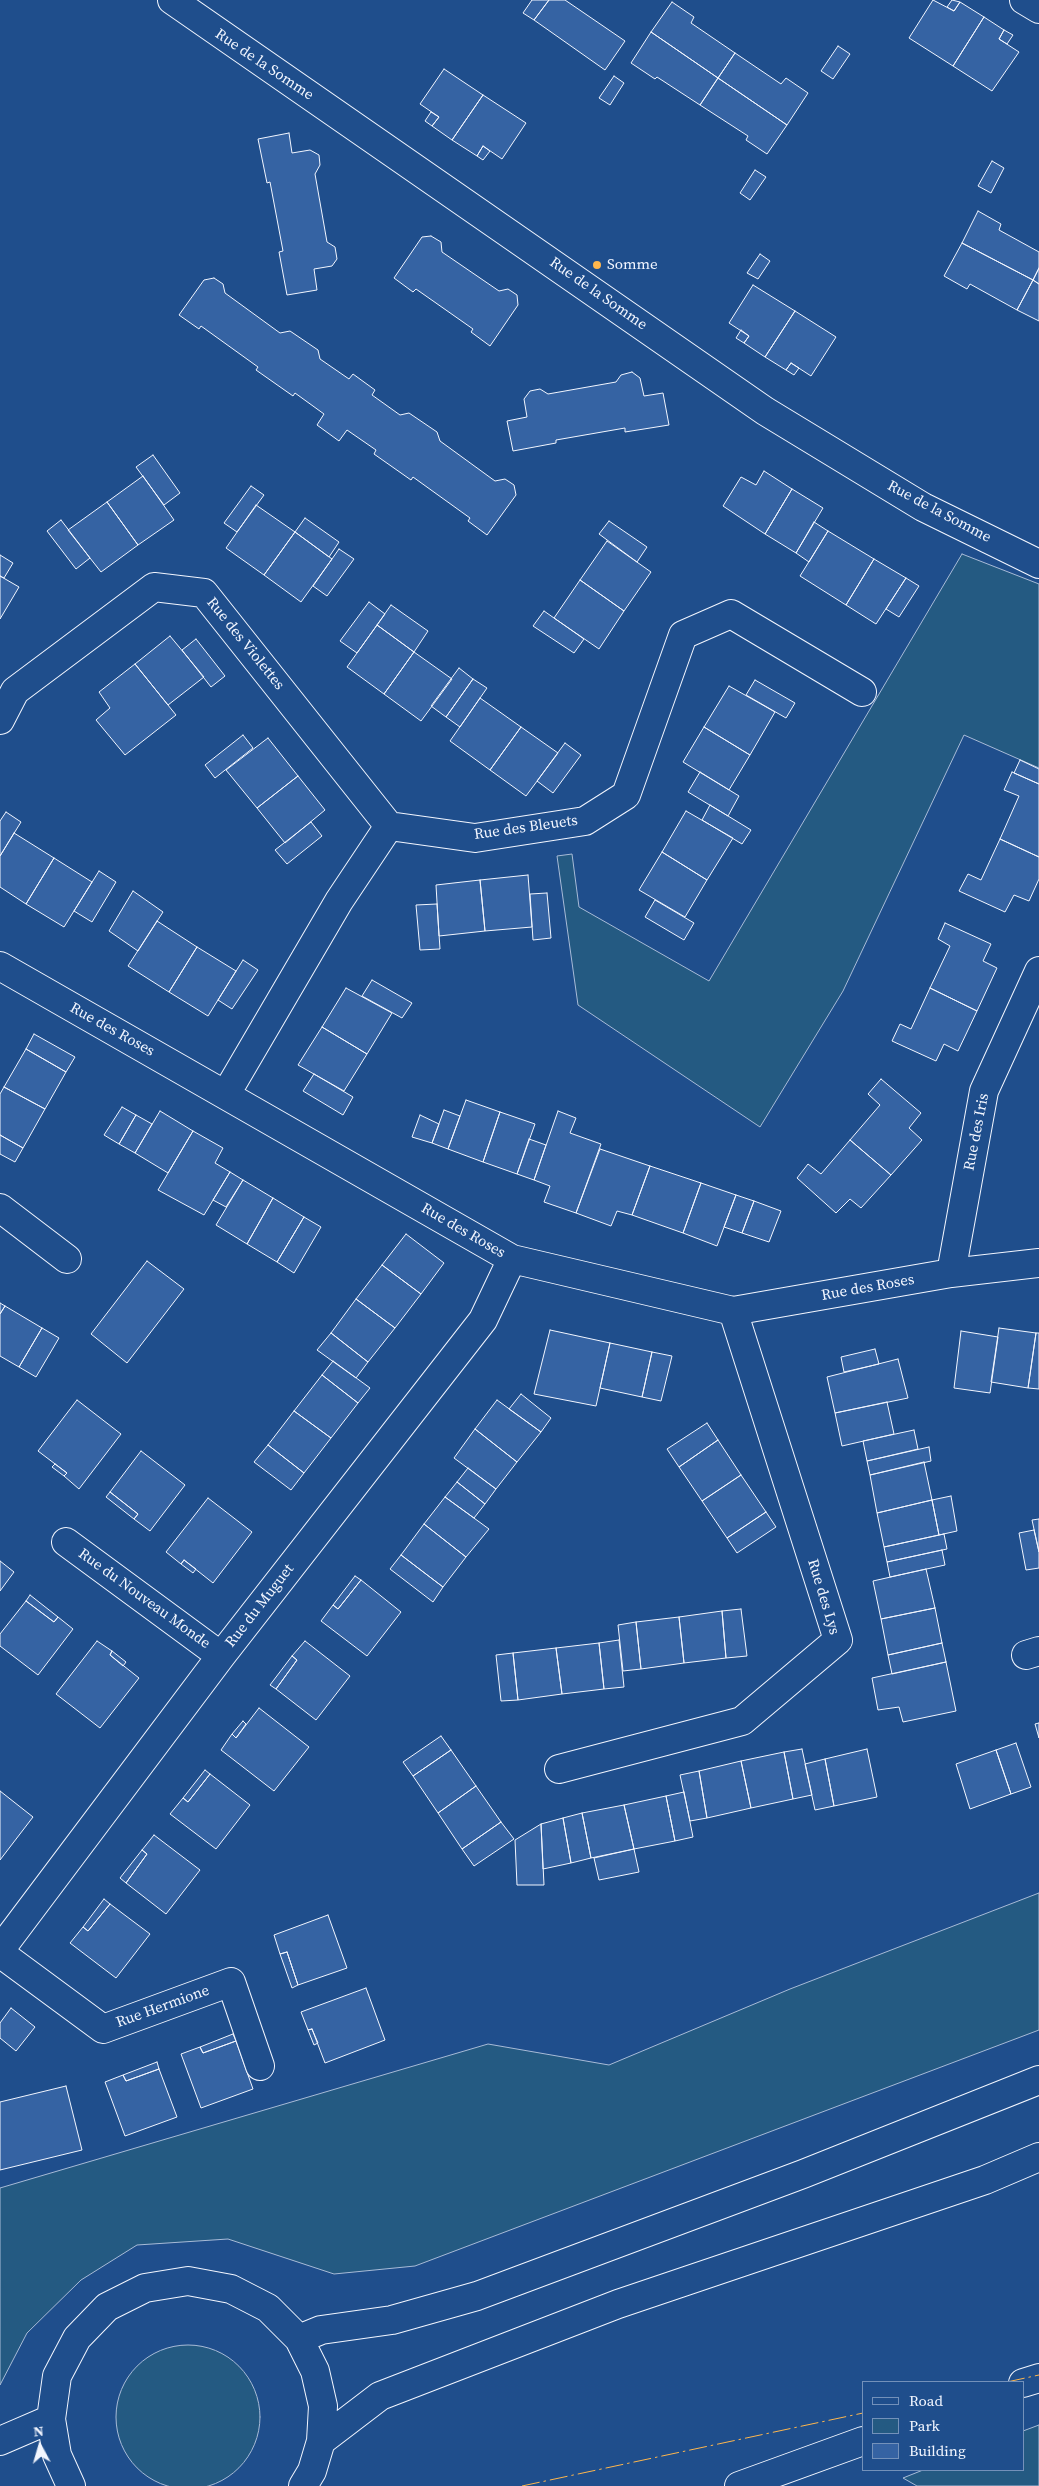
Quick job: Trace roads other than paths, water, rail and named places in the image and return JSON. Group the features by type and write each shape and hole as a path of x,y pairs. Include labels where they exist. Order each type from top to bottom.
{"main road":[{"path":"1024,0 1039,9"},
{"name":"Rue de la Somme","path":"187,4 765,411 923,507 1039,564"},
{"name":"Rue des Violettes","path":"0,720 15,691 154,588 204,593 390,826"},
{"name":"Rue des Bleuets","path":"390,826 475,838 584,821 626,795 683,635 731,614 862,692"},
{"path":"226,1094 339,901 390,826"},
{"name":"Rue des Roses","path":"0,966 512,1259 733,1311 950,1273 1039,1263"},
{"name":"Rue des Iris","path":"950,1273 984,1091 1039,971"},
{"path":"0,1208 67,1259"},
{"name":"Rue du Muguet","path":"0,1951 221,1656 483,1320 512,1259"},
{"name":"Rue des Lys","path":"559,1769 742,1721 838,1640 733,1311"},
{"name":"Rue du Nouveau Monde","path":"66,1542 221,1656"},
{"name":"Rue Hermione","path":"0,1951 103,2028 231,1982 260,2066"},
{"path":"298,2339 321,2330 392,2320 477,2296 803,2174 1039,2080"},
{"path":"321,2441 380,2396 618,2304 985,2180 1039,2157"},
{"path":"70,2486 57,2455 51,2419 57,2376 77,2338 107,2307 145,2288 188,2281 230,2289 268,2308 298,2339 315,2370 323,2406 321,2441 312,2471 303,2486"},
{"path":"1024,2383 1039,2378"},
{"path":"0,2441 51,2419"},
{"path":"738,2486 862,2441"}],"place":[{"name":"Somme","path":"597,265"}]}
